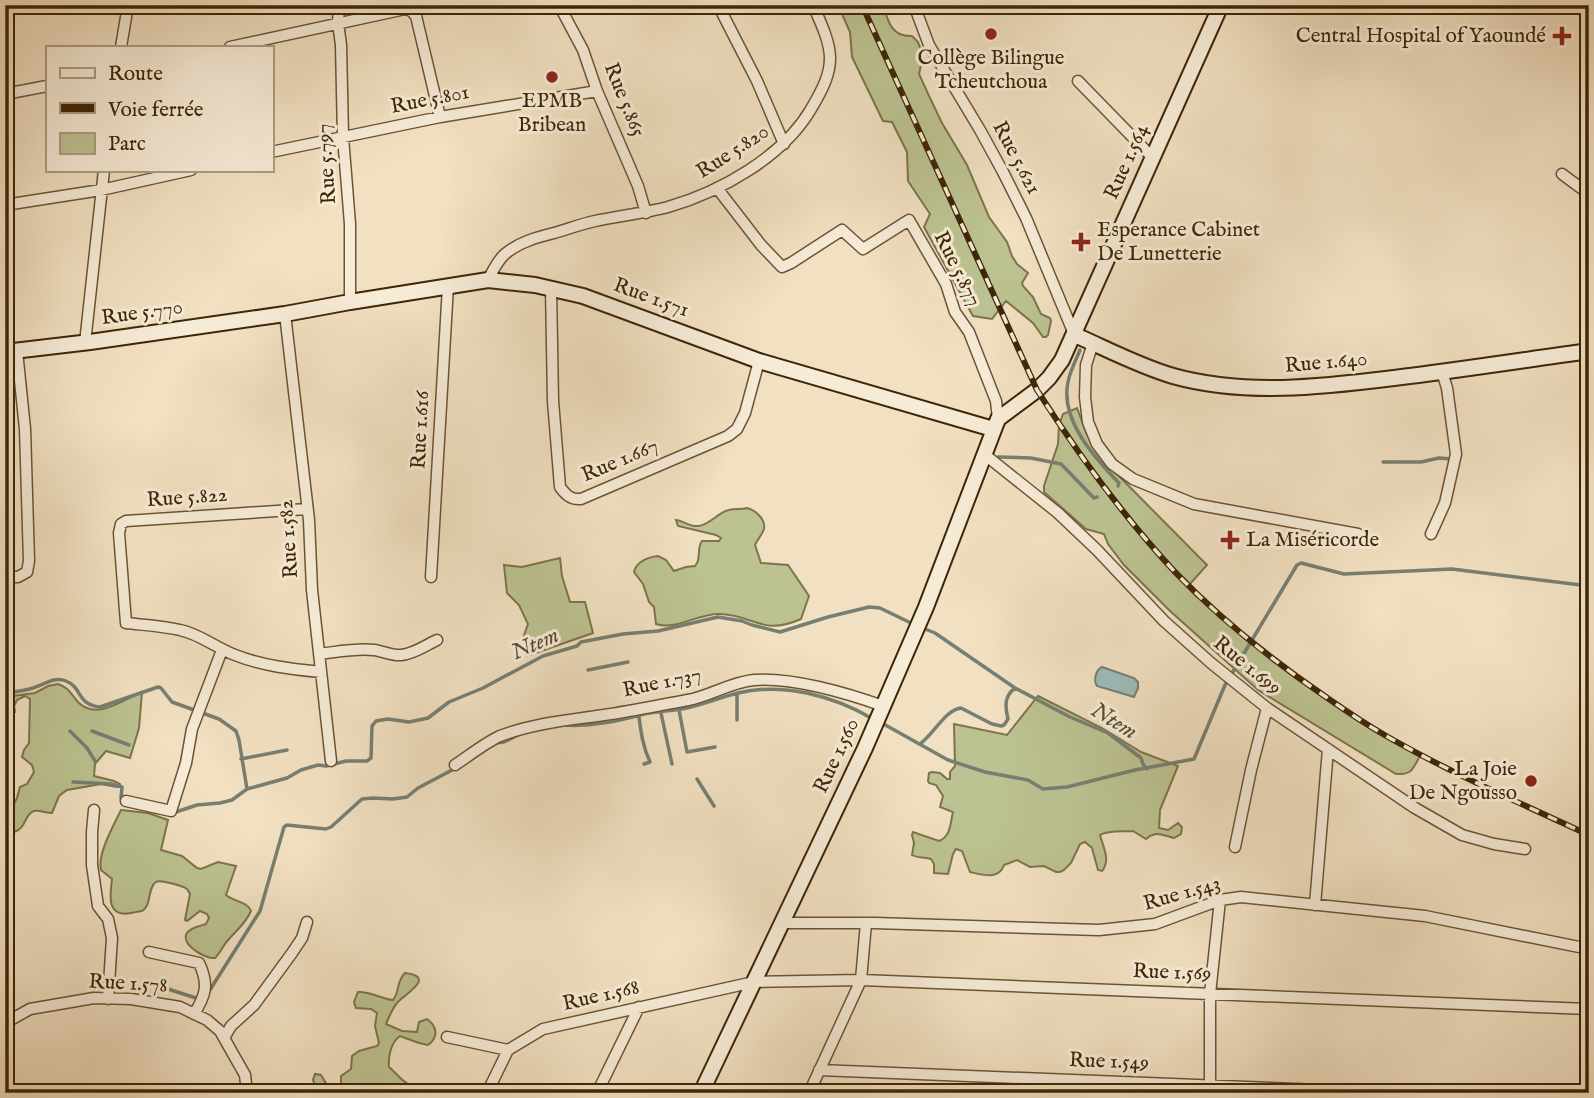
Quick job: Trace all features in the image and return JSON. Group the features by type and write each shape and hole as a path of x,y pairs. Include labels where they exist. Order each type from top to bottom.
{"main road":[{"name":"Rue 1.564","path":"996,424 1048,378 1075,335 1221,5"},
{"name":"Rue 1.571","path":"285,314 488,280 551,288 583,296 760,361 996,424"},
{"name":"Rue 5.770","path":"11,351 285,314"},
{"name":"Rue 1.640","path":"1075,335 1174,376 1262,389 1296,388 1442,372 1589,351"},
{"name":"Rue 1.560","path":"701,1093 865,748 926,607 996,424"}],"street":[{"path":"121,46 128,5"},
{"name":"Rue 5.797","path":"339,5 343,137 350,224 350,302"},
{"name":"Rue 5.865","path":"559,5 583,50 597,92 638,186 646,213"},
{"path":"718,5 757,81 784,144"},
{"name":"Rue 5.820","path":"488,280 506,253 529,240 594,221 646,213 695,198 747,170 784,144 808,115 830,73 826,35 813,5"},
{"name":"Rue 5.621","path":"914,5 929,45 1003,172 1026,218 1075,335"},
{"path":"234,46 405,9 416,16 440,117"},
{"path":"1078,81 1152,157"},
{"path":"5,94 46,86"},
{"name":"Rue 5.801","path":"273,152 440,117 597,92"},
{"path":"85,343 104,172"},
{"path":"5,205 101,190 182,172"},
{"path":"1562,174 1589,194"},
{"name":"Rue 5.877","path":"716,188 782,267 842,230 863,249 909,220 946,284 955,312 969,332 996,401 996,424"},
{"name":"Rue 1.616","path":"431,577 449,286"},
{"name":"Rue 1.667","path":"551,288 553,401 561,487 574,499 582,499 728,436 737,429 746,413 760,361"},
{"name":"Rue 1.582","path":"285,314 331,761"},
{"path":"1093,343 1086,365 1085,397 1088,422 1097,444 1112,464 1133,479 1194,504 1358,534"},
{"path":"5,577 18,577 27,572 29,561 25,429 11,351"},
{"path":"1431,534 1445,503 1456,454 1447,388 1442,372"},
{"name":"Rue 1.699","path":"984,454 1058,513 1164,621 1266,708 1415,808 1462,835 1525,849"},
{"name":"Rue 5.822","path":"307,509 126,521 121,524 119,533 126,623 182,630 222,650 272,666 321,672"},
{"path":"319,654 366,649 402,655 416,651 437,639"},
{"path":"126,801 171,811 186,763 192,729 222,650"},
{"name":"Rue 1.737","path":"455,765 498,737 534,725 692,699 753,680 786,682 838,691 883,706"},
{"path":"1235,847 1266,708"},
{"path":"1315,905 1328,749"},
{"path":"94,810 92,864 95,890 98,906 108,919 113,938 108,999"},
{"name":"Rue 1.543","path":"783,923 1099,930 1155,924 1220,900 1241,897 1425,916 1588,950"},
{"path":"1210,1086 1210,994 1220,900"},
{"path":"224,1038 231,1026 254,1004 292,953 302,939 307,922"},
{"path":"809,1093 860,981 866,923"},
{"path":"149,952 198,963 204,973 206,986 201,1003 194,1014"},
{"name":"Rue 1.569","path":"754,982 860,981 1589,1009"},
{"name":"Rue 1.568","path":"508,1049 543,1029 754,982"},
{"name":"Rue 1.578","path":"5,1023 30,1010 94,999 180,1007 207,1020 220,1031 245,1075 247,1093"},
{"path":"597,1093 639,1007"},
{"path":"447,1037 508,1049 488,1093"},
{"name":"Rue 1.549","path":"819,1070 1397,1093"}],"green space":[{"path":"838,5 883,5 895,31 912,36 918,42 923,56 919,74 942,123 967,165 989,217 1007,242 1017,264 1028,273 1023,286 1033,297 1041,314 1050,318 1046,337 1006,301 992,319 973,316 924,227 930,214 908,181 907,152 892,122 883,121 852,57 850,32"},
{"path":"1077,408 1086,432 1105,462 1207,565 1189,585 1270,657 1358,719 1421,754 1412,770 1396,774 1258,690 1169,610 1124,565 1104,534 1086,529 1044,492 1058,444 1059,425 1063,414"},
{"path":"747,508 762,518 764,529 755,545 761,563 788,565 809,596 801,619 777,626 760,624 733,615 713,614 672,625 656,624 654,607 634,572 637,565 658,556 666,560 674,571 695,566 702,541 719,541 721,538 678,526 676,520 698,526 725,511"},
{"path":"560,558 570,602 585,602 593,633 527,656 521,644 528,624 519,605 507,593 504,565 522,567"},
{"path":"58,684 68,690 79,703 94,710 110,707 142,692 139,728 130,758 106,751 95,764 94,776 114,781 120,786 101,784 67,790 59,796 52,813 34,811 14,832 7,827 6,820 20,787 27,784 34,772 32,765 22,757 29,743 30,699 25,696 17,700 15,712 12,714 5,712 5,697 35,693"},
{"path":"1038,696 1102,728 1141,752 1178,766 1160,810 1159,828 1168,830 1178,823 1182,827 1181,834 1174,838 1156,834 1146,839 1133,831 1103,833 1100,835 1106,862 1102,871 1098,870 1092,848 1085,842 1080,844 1071,863 1060,872 1044,866 1030,867 1017,860 1004,865 1002,870 994,875 970,872 962,851 956,849 948,874 934,873 931,859 912,855 912,835 913,832 939,841 946,836 949,829 953,812 940,807 943,796 936,785 928,781 929,773 932,772 950,779 950,772 955,766 954,724 1007,735"},
{"path":"121,810 148,813 168,820 161,850 182,856 197,868 218,862 236,866 226,895 247,905 251,911 215,958 207,957 188,944 186,935 189,931 206,924 209,918 200,911 185,920 190,894 185,888 158,881 151,888 147,905 142,911 123,914 113,909 112,879 101,870 100,863"},
{"path":"405,973 419,978 419,982 397,1003 386,1024 402,1031 417,1032 419,1022 427,1019 435,1032 434,1039 428,1045 400,1036 392,1046 389,1067 408,1084 409,1091 394,1088 389,1093 318,1093 313,1080 315,1074 321,1075 330,1090 338,1089 341,1087 341,1076 351,1069 352,1056 379,1043 375,1026 377,1013 371,1009 356,1008 354,1002 358,992 393,1000 400,979"}],"water":[{"path":"1102,667 1134,678 1138,682 1138,688 1134,697 1097,686 1096,675"}],"waterway":[{"path":"1080,350 1068,382 1069,410 1081,437 1119,483 1118,486"},
{"path":"998,457 1031,458 1061,464 1094,498 1097,497"},
{"path":"1383,462 1451,459"},
{"path":"880,722 948,760 985,772 1028,780 1043,789 1067,787 1194,759 1225,685 1297,565 1301,563 1344,574 1452,569 1589,586"},
{"name":"Ntem","path":"5,693 62,680 71,684 87,703 100,707 161,688 172,702 219,719 236,731 247,789 287,778 318,765 367,761 371,758 372,726 376,721 388,719 409,722 428,718 449,702 483,688 543,656 577,646 581,642 658,631 718,617 780,632 869,607 880,608 913,624"},
{"name":"Ntem","path":"920,627 935,633 1015,688 1070,717 1108,733 1141,758 1147,769"},
{"path":"588,670 628,662"},
{"path":"920,744 950,713 961,708 992,724 1004,725 1008,719 1007,698 1015,688"},
{"path":"564,725 604,723 687,708 738,693 773,689 825,698 873,719"},
{"path":"737,693 737,720"},
{"path":"679,710 687,752 715,747"},
{"path":"661,713 672,764"},
{"path":"639,717 650,762 644,764"},
{"path":"70,731 87,748 95,761"},
{"path":"92,731 129,745"},
{"path":"495,743 504,742 520,734"},
{"path":"241,759 287,750"},
{"path":"208,993 260,911 284,827 287,825 326,829 362,799 407,797 418,788 456,768"},
{"path":"697,779 714,806"},
{"path":"73,782 122,787 123,801"},
{"path":"173,813 197,805 232,800 247,789"},
{"path":"168,989 199,999"}],"railway":[{"path":"862,5 1037,390 1102,484 1156,551 1210,606 1266,654 1357,718 1437,764 1589,835"}],"place":[{"name":"Collège Bilingue Tcheutchoua","path":"991,34"},
{"name":"Central Hospital of Yaoundé","path":"1562,36"},
{"name":"EPMB Bribean","path":"552,77"},
{"name":"Esperance Cabinet De Lunetterie","path":"1081,242"},
{"name":"La Miséricorde","path":"1230,540"},
{"name":"La Joie De Ngousso","path":"1531,781"}]}
